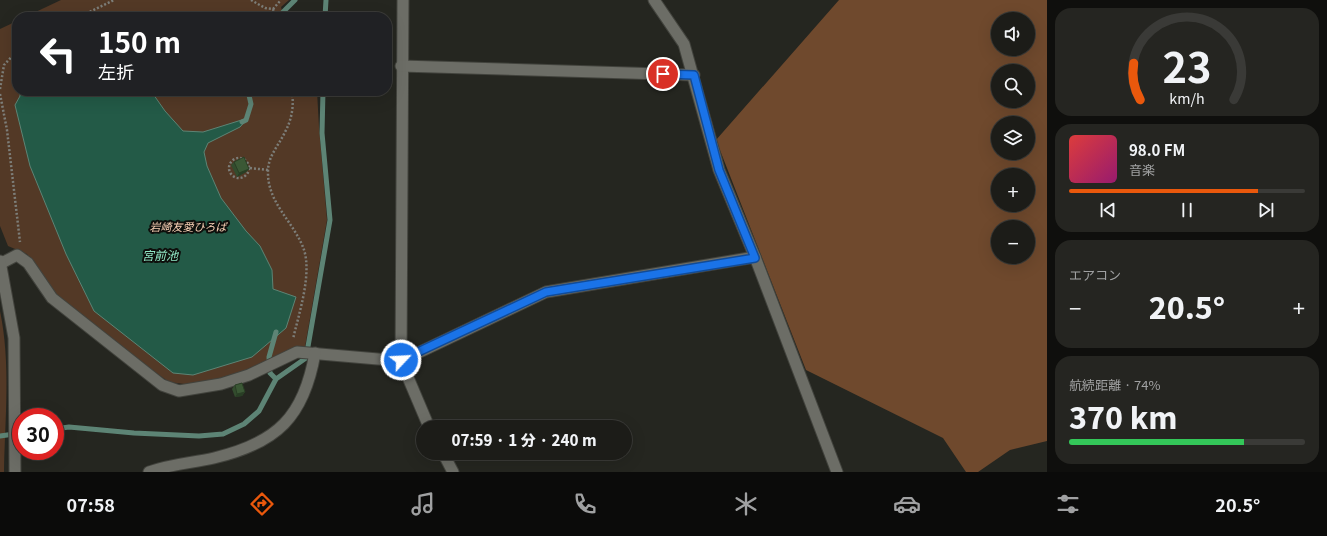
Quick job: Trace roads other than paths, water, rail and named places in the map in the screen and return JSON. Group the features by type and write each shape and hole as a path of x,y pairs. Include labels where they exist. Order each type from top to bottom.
{"street":[{"path":"403,0 401,66 401,360 426,420"},
{"path":"654,0 684,44 694,75 719,170 755,258 837,472"},
{"path":"401,66 694,75"},
{"path":"15,472 14,338 0,263 17,255 28,263 52,298 162,385 179,390 221,384 250,375 297,352 401,360 546,292 755,258"},
{"path":"149,472 239,451 280,430 299,407 311,379 315,353"},
{"path":"447,460 453,472"}],"water":[{"name":"宮前池","path":"20,96 154,96 165,111 183,131 203,132 248,118 240,127 208,143 204,152 207,166 221,198 246,231 260,246 272,270 273,289 296,297 286,328 252,357 193,375 173,373 94,311 66,254 30,166 15,105"}],"waterway":[{"path":"283,12 295,0"},
{"path":"325,12 326,0"},
{"path":"242,122 246,120 251,104 249,96"},
{"path":"64,428 199,436 223,434 244,424 259,411 276,379 306,358 330,220 322,133 323,96"},
{"path":"276,332 269,357 270,373 276,379"},
{"path":"0,436 12,434"}],"park label":[{"name":"岩崎友愛ひろば","path":"188,227"}]}
